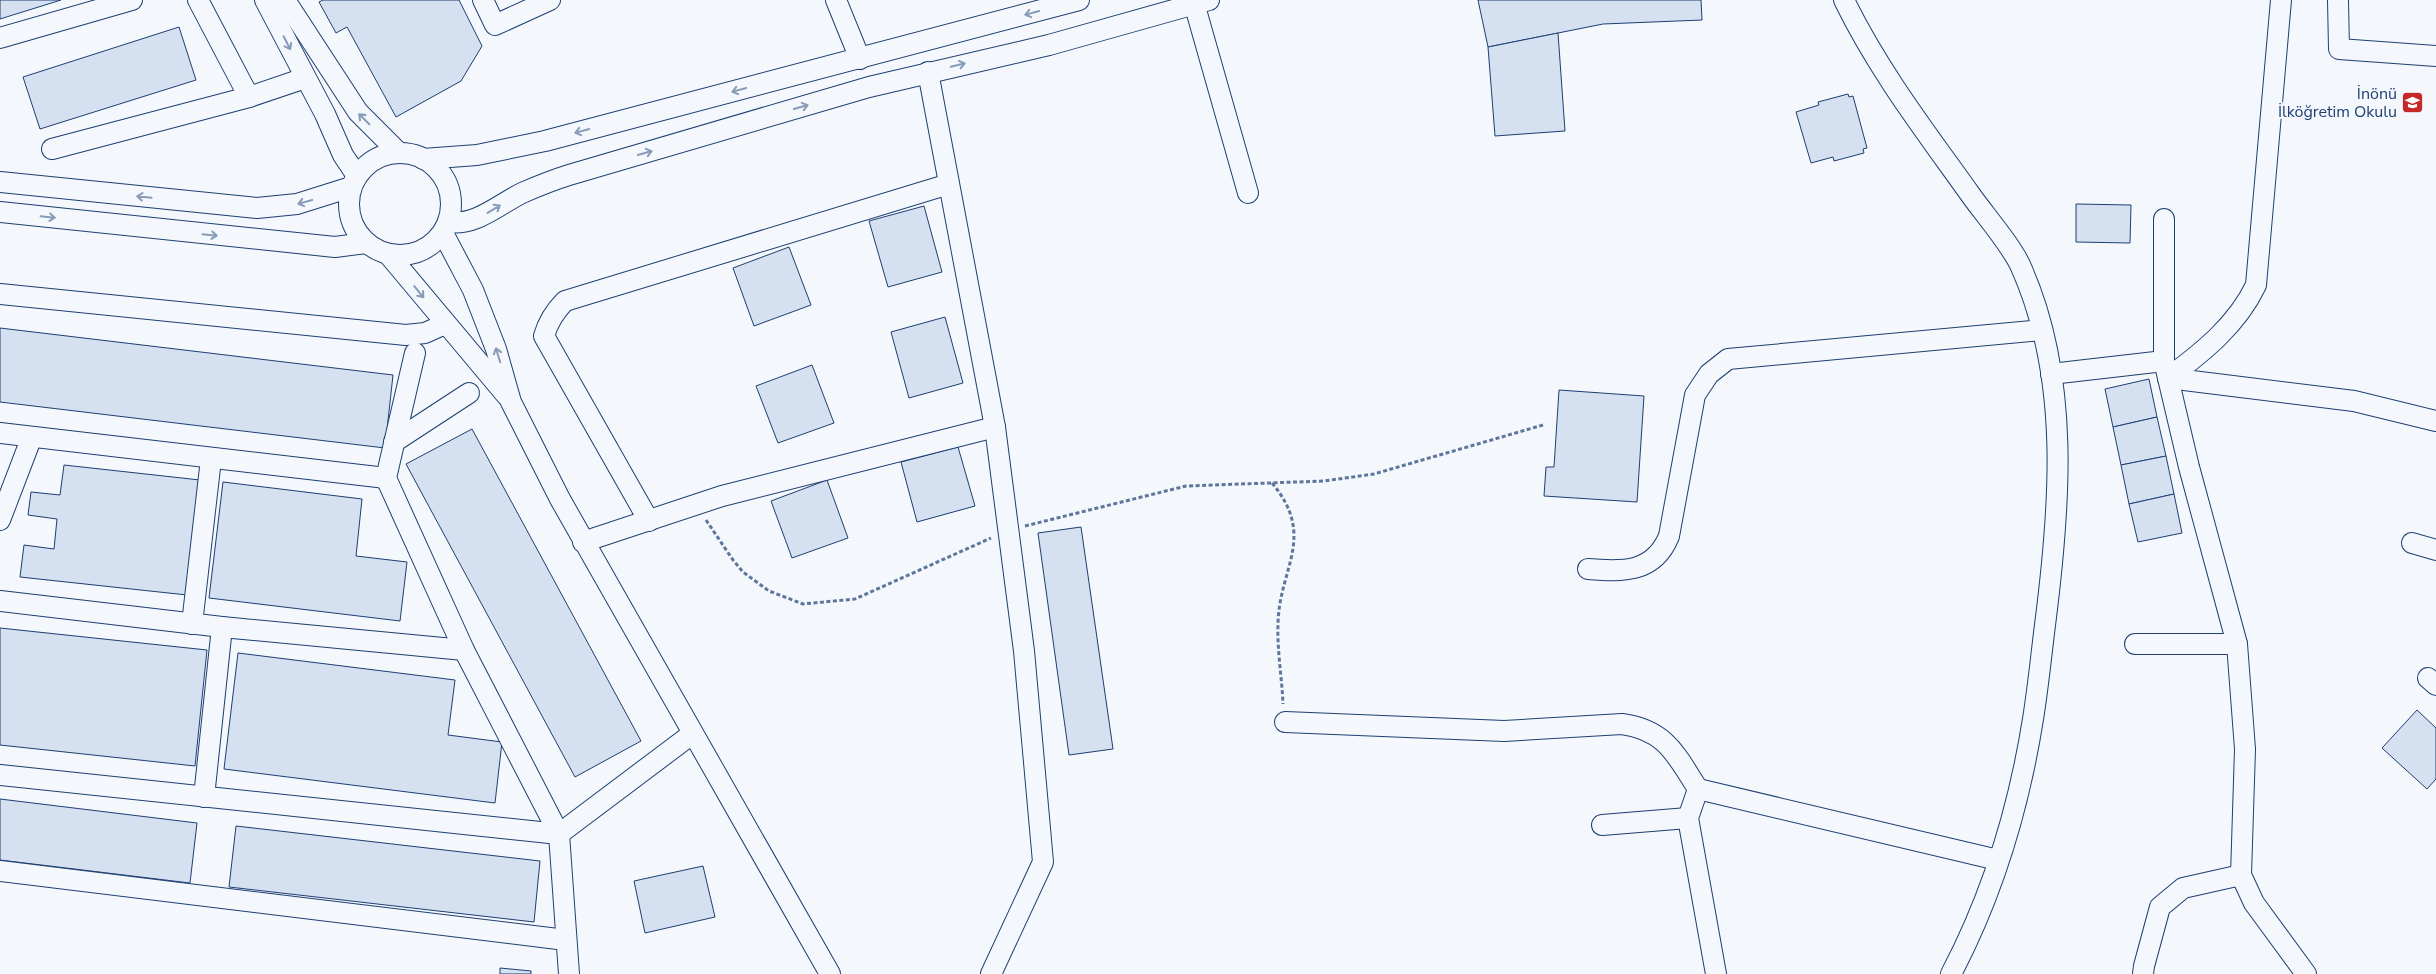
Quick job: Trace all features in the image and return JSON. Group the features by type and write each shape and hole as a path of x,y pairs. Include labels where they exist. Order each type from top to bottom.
{"street":[{"path":"0,38 132,0"},
{"path":"198,0 249,97"},
{"path":"265,0 325,114 354,181 349,199 352,224 366,243 388,254 401,256 424,250 445,228 473,220 522,193 569,175 869,87 1048,45 1202,1 1248,193"},
{"path":"285,0 358,112 399,153"},
{"path":"483,0 495,25 550,0"},
{"path":"836,0 860,59"},
{"path":"0,182 257,208 297,204 354,181 375,159 399,153 423,159 477,155 545,141 1079,0"},
{"path":"1844,0 1874,58 2021,265 2042,330 2050,374 2058,452 2053,561 2032,728 2020,784 1998,860 1975,923 1951,974"},
{"path":"2166,369 2205,349 2234,322 2256,285 2281,0"},
{"path":"2338,0 2339,49 2436,56"},
{"path":"928,72 995,427 1024,651 1043,862 991,974"},
{"path":"52,149 249,97 305,78"},
{"path":"423,159 442,175 447,186 451,198 445,228 473,290 496,349 511,402 583,542 830,974"},
{"path":"649,521 544,336 557,308 565,301 949,184"},
{"path":"0,212 317,246 335,247 366,243"},
{"path":"2164,220 2166,369 2189,467 2237,644 2245,749 2242,875 2254,903 2306,974"},
{"path":"388,254 511,402"},
{"path":"0,294 406,335 425,333 445,324"},
{"path":"1588,570 1635,568 1644,565 1660,553 1669,536 1695,395 1709,374 1728,359 2042,330"},
{"path":"415,353 386,478 464,650 559,834 569,974"},
{"path":"2050,374 2166,369 2354,400 2436,421"},
{"path":"394,442 469,393"},
{"path":"583,542 722,496 995,427"},
{"path":"0,433 386,478"},
{"path":"0,520 31,438"},
{"path":"192,624 211,459"},
{"path":"2412,543 2436,550"},
{"path":"0,601 192,624 464,650"},
{"path":"204,796 222,627"},
{"path":"2135,644 2237,644"},
{"path":"1285,722 1504,731 1622,724 1634,726 1654,733 1670,745 1698,789 1998,860"},
{"path":"0,775 559,834 692,734"},
{"path":"1698,789 1688,818 1716,974"},
{"path":"1602,825 1688,818"},
{"path":"0,872 566,940"},
{"path":"2144,974 2144,966 2160,907 2183,888 2242,875"}],"path":[{"path":"696,505 733,560 744,572 769,591 804,604 855,599 1008,530 1186,486 1324,482 1374,474 1543,425"},
{"path":"1272,483 1287,505 1294,530 1293,553 1286,575 1278,624 1285,722"}],"building":[{"path":"0,0 61,0 0,19"},
{"path":"323,0 459,0 482,46 461,81 396,117 347,27 336,33 319,2"},
{"path":"1478,0 1701,0 1702,20 1603,24 1488,47"},
{"path":"179,27 196,80 40,129 23,77"},
{"path":"1558,33 1565,131 1495,136 1488,47"},
{"path":"1848,94 1849,97 1853,96 1867,148 1863,149 1864,153 1834,161 1833,157 1811,163 1796,112 1819,105 1818,102"},
{"path":"2076,204 2131,205 2130,243 2076,242"},
{"path":"924,206 942,272 888,287 869,221"},
{"path":"789,247 811,305 754,326 733,268"},
{"path":"945,317 963,383 909,398 891,332"},
{"path":"0,328 393,375 385,448 0,402"},
{"path":"812,365 834,423 778,443 756,386"},
{"path":"2149,379 2157,417 2113,427 2105,389"},
{"path":"1559,390 1644,396 1637,502 1544,496 1546,467 1554,467"},
{"path":"2157,417 2166,456 2121,465 2113,427"},
{"path":"472,429 641,741 575,777 406,464"},
{"path":"958,447 975,506 917,522 901,462"},
{"path":"2166,456 2174,494 2129,504 2121,465"},
{"path":"64,465 200,480 187,595 20,577 24,545 54,549 57,519 28,515 31,492 60,495"},
{"path":"827,480 848,538 792,558 771,501"},
{"path":"223,482 362,499 356,556 407,562 400,621 209,598"},
{"path":"2174,494 2182,533 2138,542 2129,504"},
{"path":"1081,527 1113,749 1069,755 1038,533"},
{"path":"0,628 207,650 195,766 0,745"},
{"path":"238,653 455,680 448,735 502,742 495,803 224,769"},
{"path":"2417,710 2436,728 2436,779 2427,789 2382,748"},
{"path":"0,799 197,823 190,883 0,860"},
{"path":"236,826 540,861 534,922 229,887"},
{"path":"703,866 715,917 645,933 634,881"},
{"path":"500,968 531,971 531,974 500,974"}],"place":[{"name":"İnönü İlköğretim Okulu","path":"2413,103"}]}
